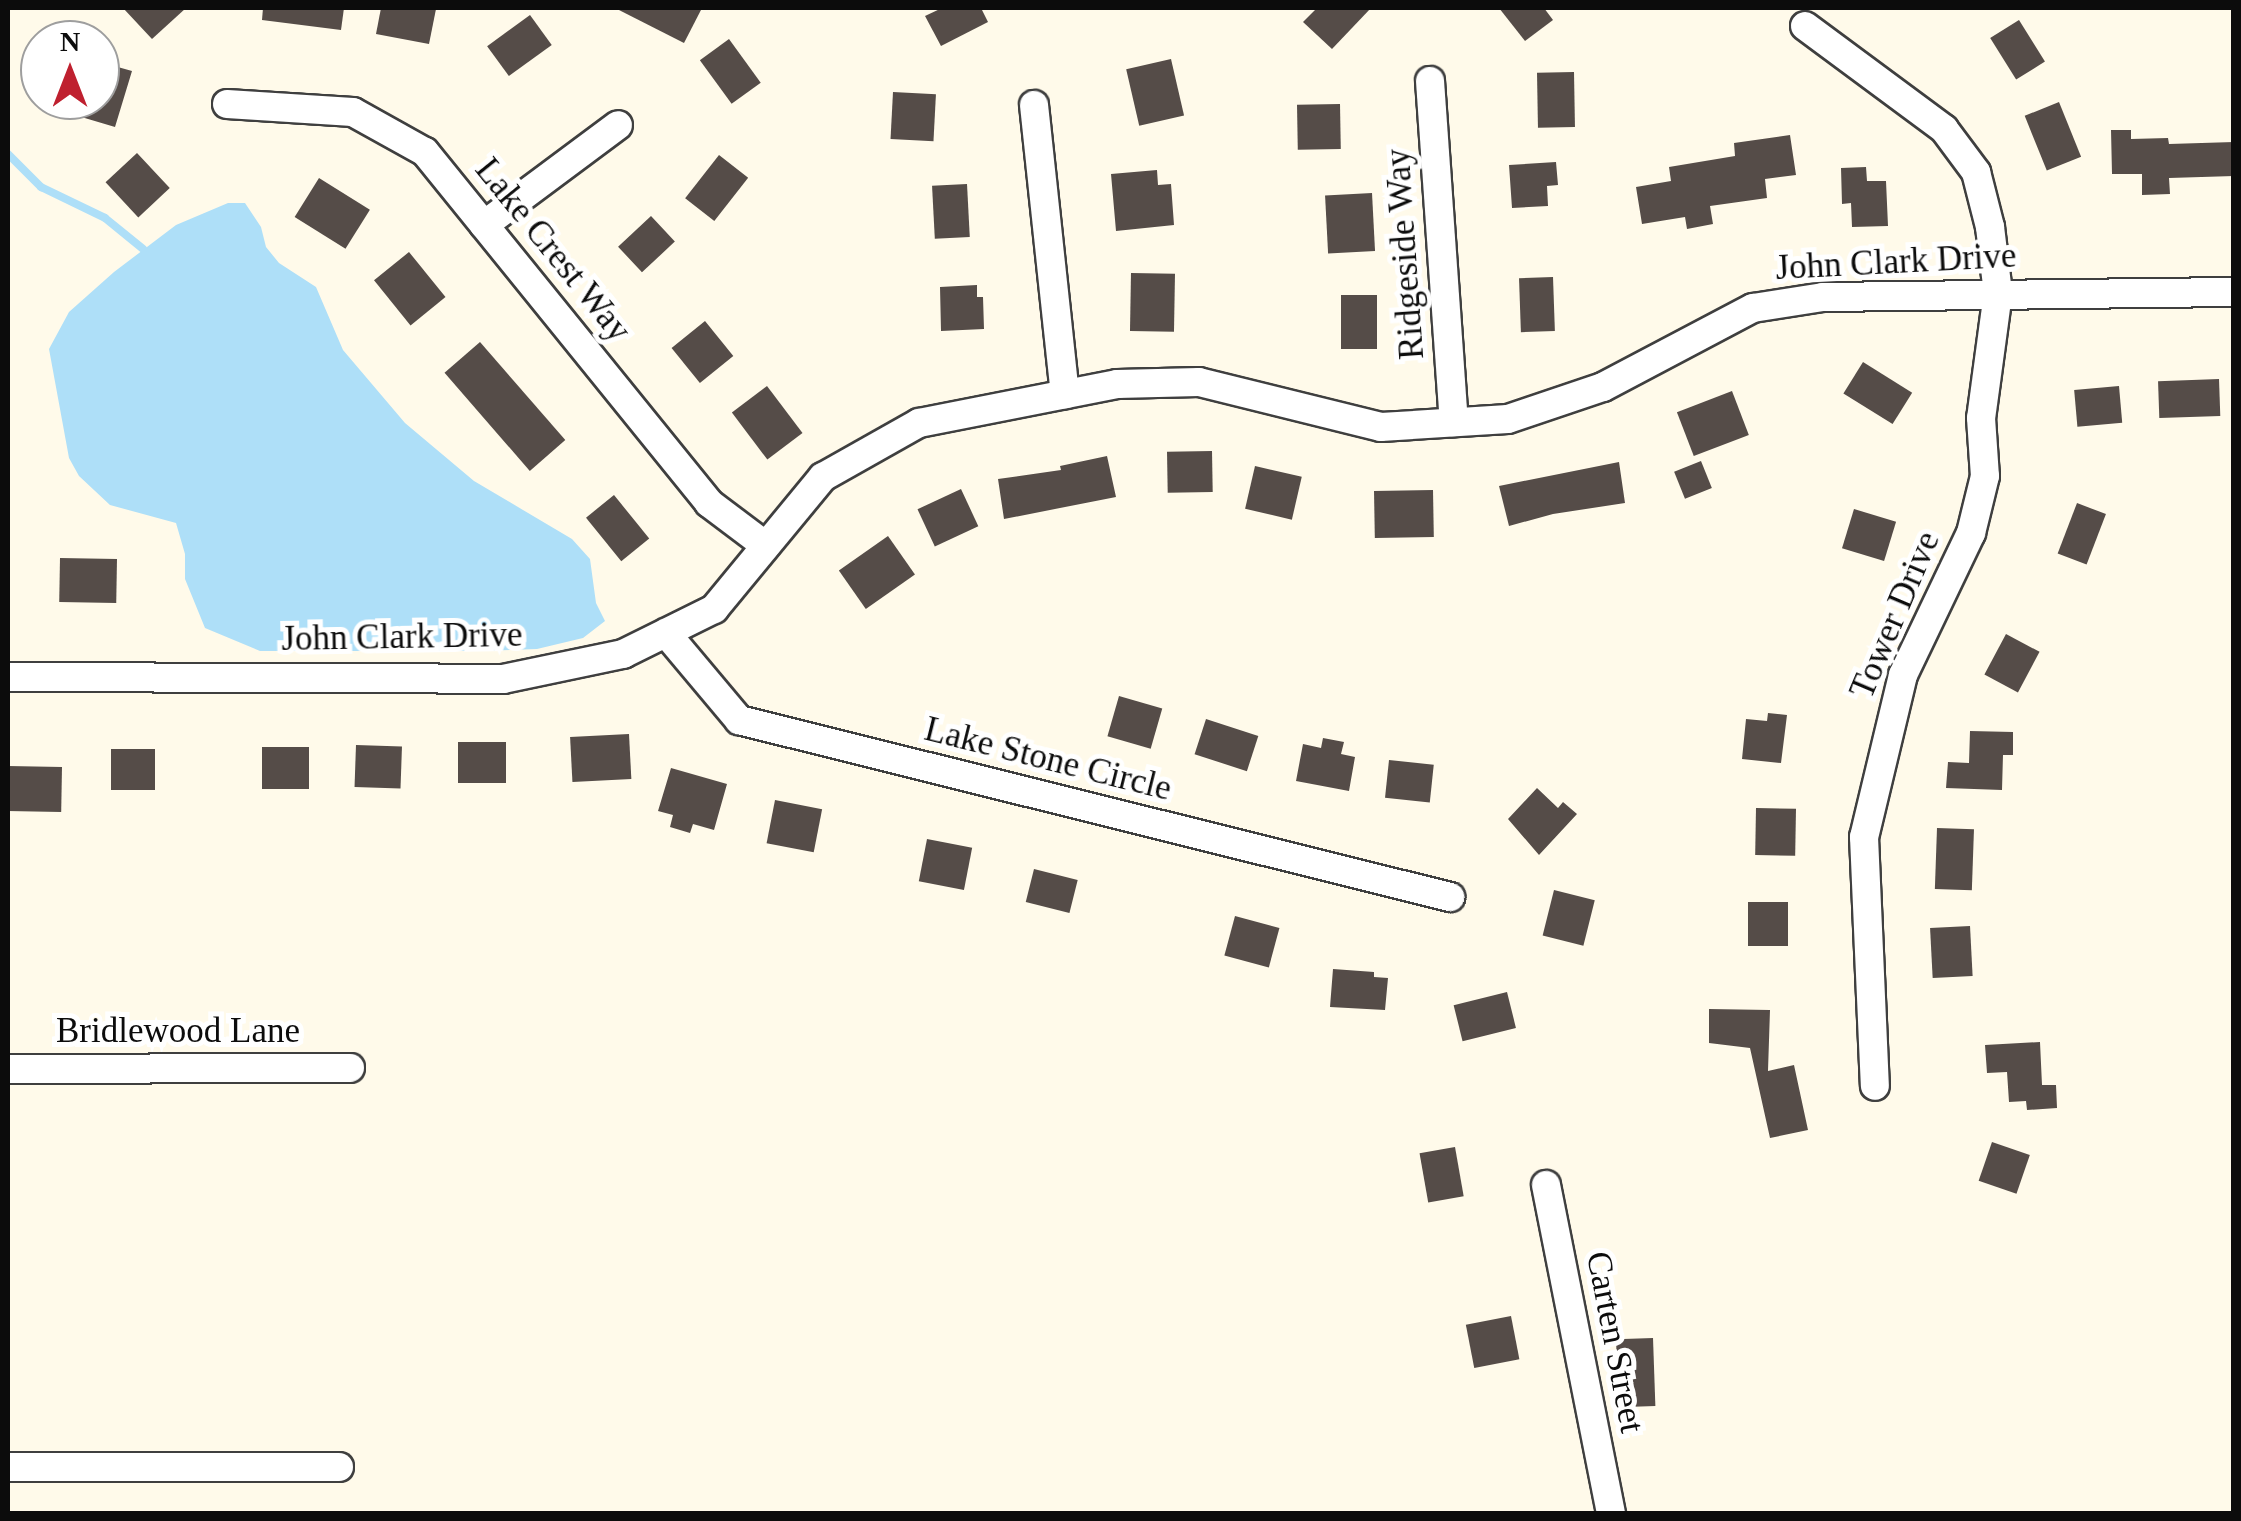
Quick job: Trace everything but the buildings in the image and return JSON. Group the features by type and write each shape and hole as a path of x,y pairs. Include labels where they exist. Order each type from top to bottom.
{"street":[{"name":"Tower Drive","path":"1805,26 1885,80 1944,129 1966,158 1976,172 1990,228 1998,292 1981,418 1985,476 1976,514 1971,533 1902,675 1864,837 1875,1086"},
{"name":"Ridgeside Way","path":"1430,80 1454,422"},
{"name":"Lake Crest Way","path":"227,104 353,112 425,152 710,503 766,546"},
{"path":"1034,105 1065,394"},
{"path":"484,226 618,125"},
{"name":"John Clark Drive","path":"8,677 503,678 623,654 714,609 822,477 919,423 1117,384 1199,382 1380,427 1508,419 1602,387 1752,308 1823,297 2234,292"},
{"name":"Lake Stone Circle","path":"666,633 740,720 1450,898"},
{"name":"Bridlewood Lane","path":"8,1069 350,1068"},
{"name":"Carten Street","path":"1546,1185 1611,1514"},
{"path":"8,1467 339,1467"}],"water":[{"path":"228,203 245,203 261,227 266,247 279,263 316,287 343,350 405,423 474,481 572,539 590,559 596,603 605,621 583,638 537,649 476,651 260,651 205,628 185,579 185,554 176,523 110,505 79,476 69,458 49,349 69,312 114,272 176,225"}],"waterway":[{"path":"8,154 41,187 105,218 143,249"}]}
